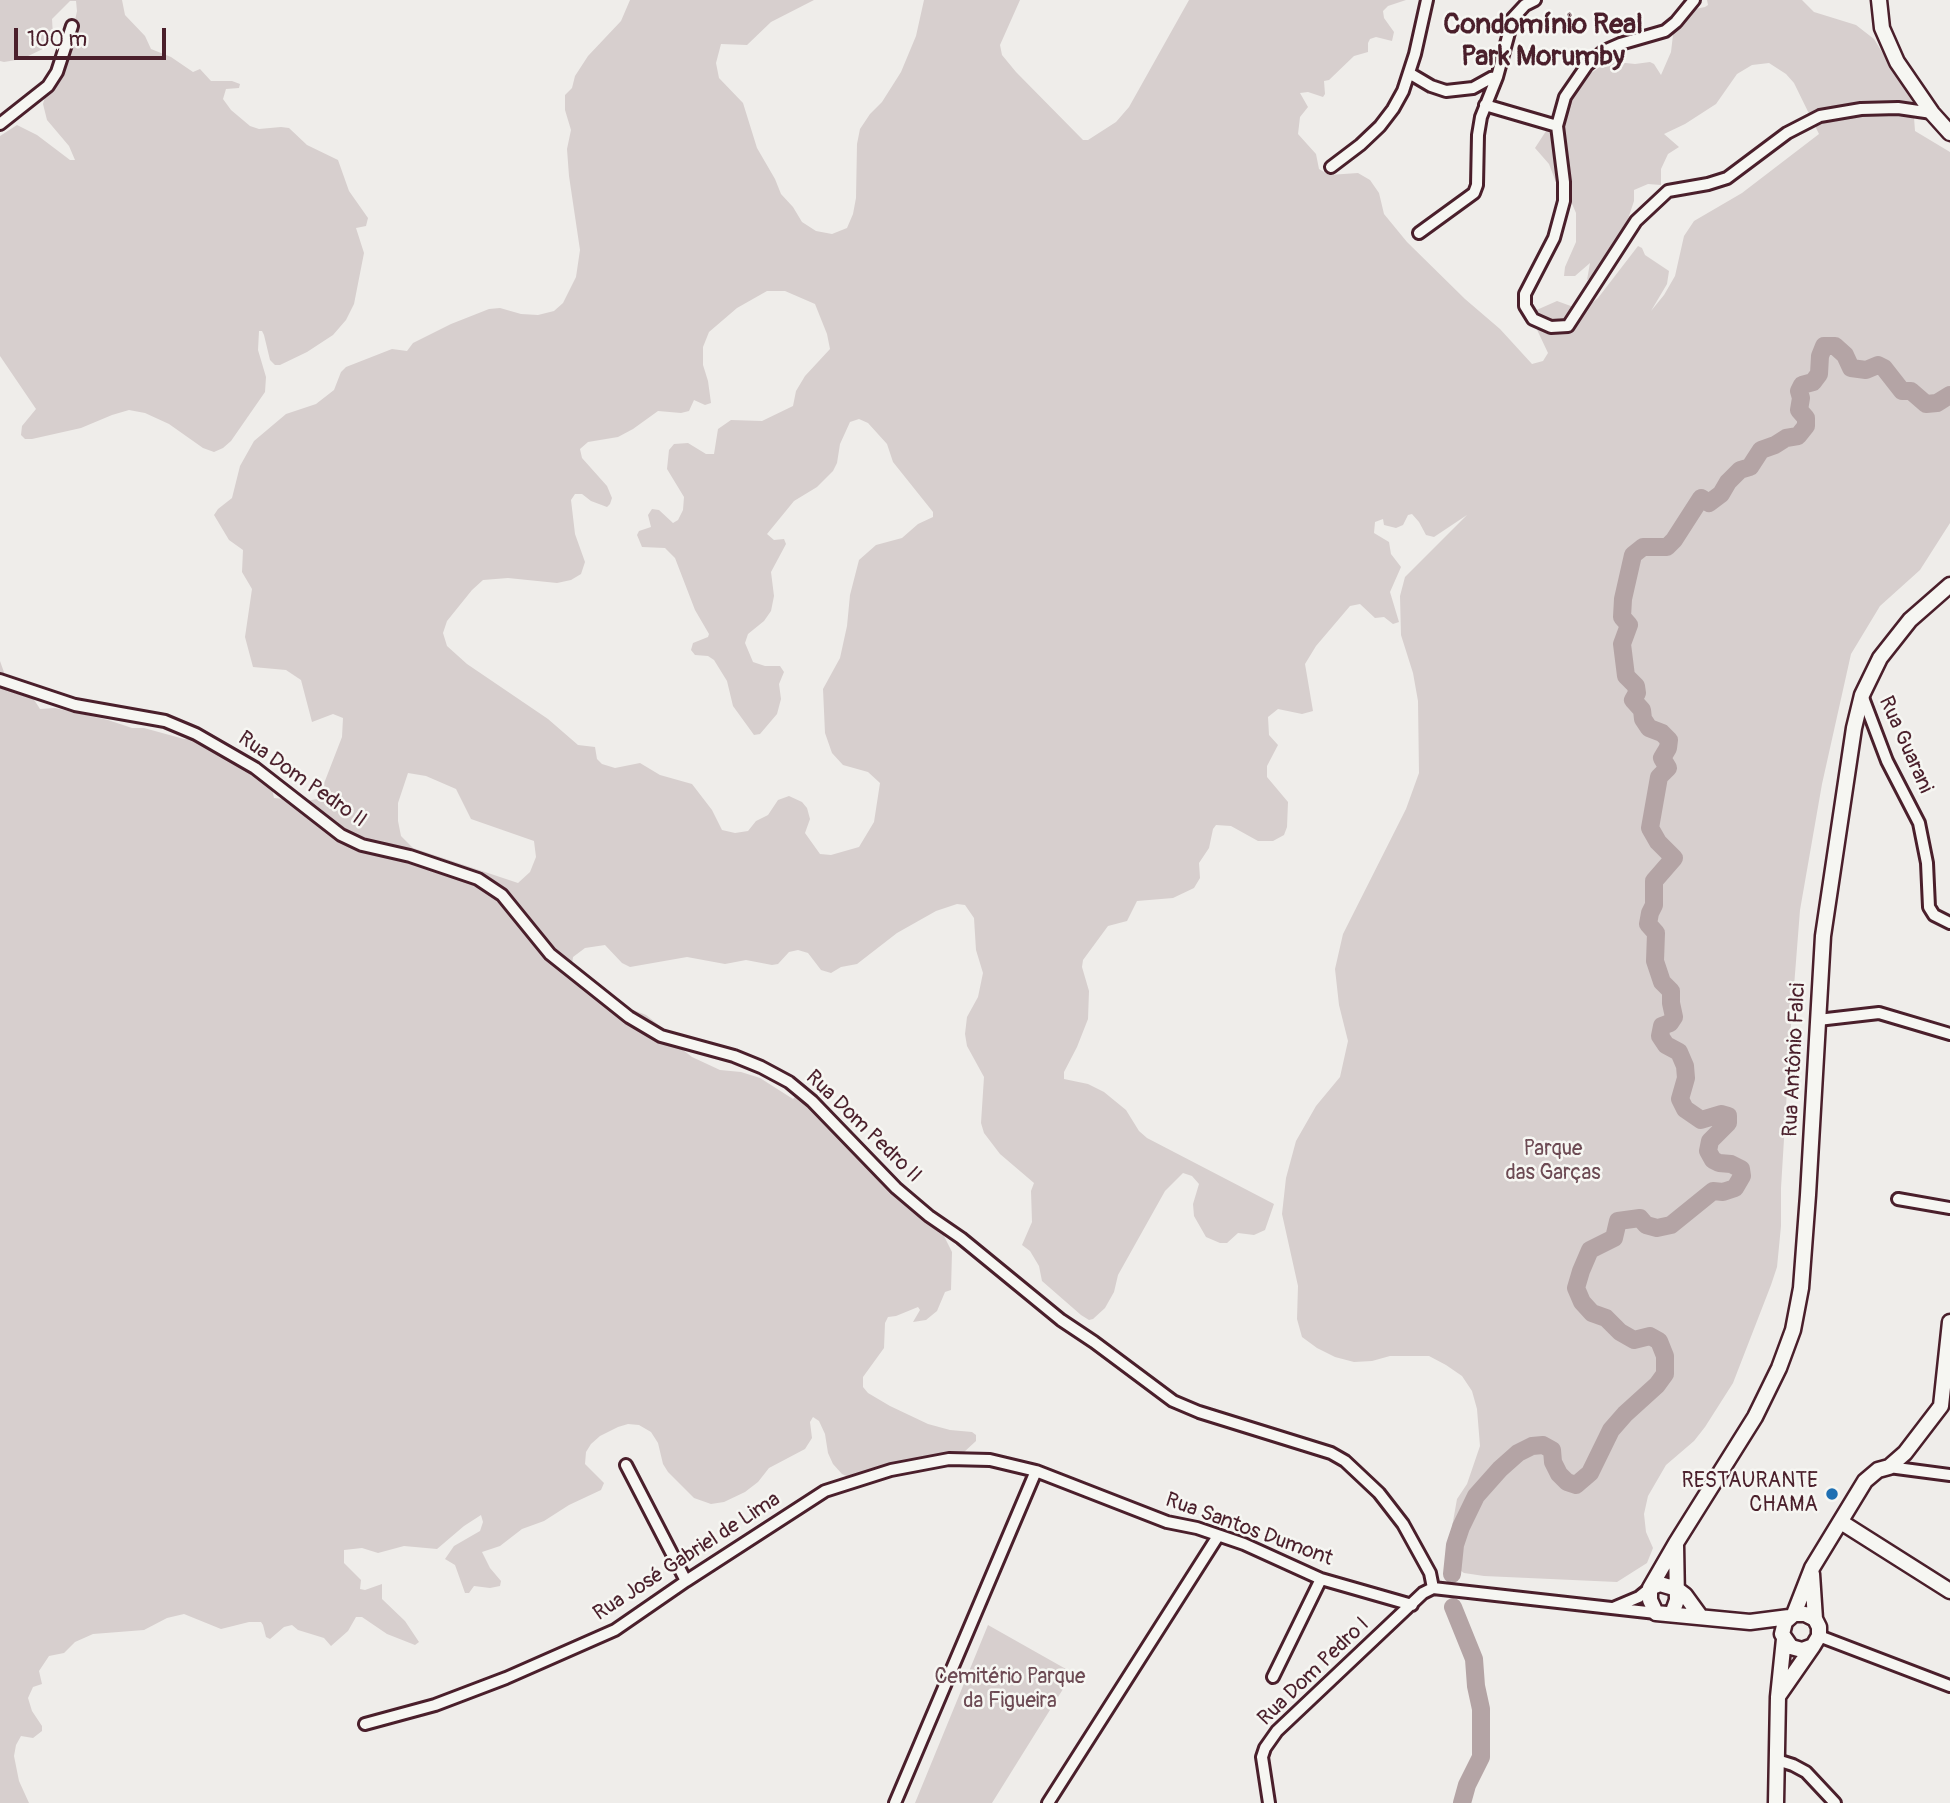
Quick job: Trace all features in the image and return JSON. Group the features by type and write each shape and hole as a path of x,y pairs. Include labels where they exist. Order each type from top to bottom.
{"main road":[{"path":"1879,0 1882,28 1897,62 1932,113 1950,133"},
{"name":"Rua Antônio Falci","path":"1650,1588 1755,1417 1779,1368 1793,1330 1801,1288 1823,936 1853,735 1862,695 1873,670 1890,643 1910,620 1950,585"},
{"path":"1776,1803 1783,1628 1812,1568 1865,1481 1878,1470 1889,1467 1945,1407 1950,1322"},
{"path":"1841,1522 1950,1591"},
{"path":"1672,1615 1677,1600 1676,1543"},
{"path":"1779,1697 1816,1641 1819,1627 1815,1619 1812,1568"},
{"path":"1701,1617 1685,1595 1677,1589 1660,1584 1650,1588 1650,1601 1656,1613 1751,1622 1805,1614 1815,1619"},
{"path":"1751,1622 1783,1636 1791,1647 1802,1650 1816,1641"}],"street":[{"path":"1331,167 1360,145 1393,109 1409,73 1427,0"},
{"path":"1419,233 1474,193 1478,174 1478,135 1485,105 1497,77 1513,19 1525,5 1535,0"},
{"path":"1693,0 1676,22 1665,31 1604,51 1587,65 1565,97 1557,126 1564,201 1554,238 1525,294 1525,306 1533,319 1551,327 1568,326 1636,221 1668,191 1727,178 1787,134 1820,116 1898,108 1932,113"},
{"path":"0,124 48,86 57,72 72,26"},
{"path":"1409,73 1446,91 1473,88 1497,77"},
{"path":"1485,105 1557,126"},
{"name":"Rua Dom Pedro II","path":"0,680 75,705 164,721 196,734 255,768 341,835 362,845 410,856 478,879 502,895 550,954 629,1017 661,1036 734,1056 761,1066 789,1082 812,1101 896,1188 929,1216 961,1238 1061,1320 1173,1401 1199,1412 1331,1453 1345,1461 1379,1493 1403,1524 1430,1573 1433,1588"},
{"name":"Rua Guarani","path":"1862,695 1887,761 1919,823 1927,863 1930,907 1934,915 1950,923"},
{"path":"1818,1020 1888,1014 1950,1034"},
{"path":"1898,1199 1950,1208"},
{"name":"Rua José Gabriel de Lima","path":"365,1724 435,1705 506,1678 615,1630 825,1491 891,1470 949,1459 990,1460 1036,1471"},
{"path":"626,1465 686,1581"},
{"path":"1889,1467 1950,1475"},
{"path":"895,1803 1036,1471"},
{"name":"Rua Santos Dumont","path":"1036,1471 1156,1518 1218,1536 1321,1578 1412,1605"},
{"path":"1048,1803 1218,1536"},
{"path":"1273,1678 1321,1578"},
{"path":"1433,1588 1656,1613"},
{"name":"Rua Dom Pedro I","path":"1269,1803 1262,1770 1265,1748 1277,1731 1433,1588"},
{"path":"1611,1609 1631,1601 1650,1588"},
{"path":"1816,1641 1950,1686"},
{"path":"1777,1760 1806,1772 1835,1803"}],"green space":[{"path":"0,0 122,0 125,15 145,36 151,49 171,57 193,72 200,69 211,81 232,81 240,84 239,88 226,89 223,99 231,110 250,126 259,129 289,128 307,145 338,160 349,191 368,218 366,226 356,228 364,253 354,304 346,320 333,335 280,365 275,365 270,360 264,335 259,331 258,350 266,377 265,392 231,441 223,448 214,452 203,448 169,424 145,413 129,410 81,428 32,439 25,439 21,435 22,426 36,409 0,356 0,136 17,125 37,135 70,160 75,160 69,146 47,120 43,104 46,93 68,53 77,11 76,1 70,1 52,19 51,45 22,59 4,62 0,61"},
{"name":"Parque das Garças","path":"630,0 814,0 771,22 747,45 721,44 716,63 719,78 743,103 757,148 781,194 802,222 816,231 832,234 847,228 853,214 860,129 901,72 916,36 924,0 1020,0 1000,45 1002,55 1083,140 1088,140 1116,122 1129,107 1189,0 1406,0 1388,6 1383,11 1384,18 1394,32 1392,41 1376,37 1370,39 1368,52 1354,56 1329,80 1324,81 1323,97 1308,92 1300,93 1308,107 1300,117 1298,134 1316,154 1319,169 1329,175 1358,173 1370,180 1379,193 1384,214 1407,242 1500,329 1532,364 1543,361 1548,353 1531,317 1532,312 1557,301 1579,309 1586,308 1598,298 1638,246 1645,255 1669,271 1667,284 1651,311 1675,276 1684,236 1694,221 1742,193 1819,134 1794,83 1786,74 1769,63 1752,65 1737,74 1716,104 1664,134 1679,147 1668,154 1661,169 1661,185 1648,184 1634,190 1634,201 1628,219 1590,278 1587,280 1590,263 1575,276 1564,276 1576,242 1576,213 1570,199 1557,185 1549,164 1535,148 1570,94 1587,76 1604,64 1616,62 1650,62 1661,75 1671,52 1675,18 1690,10 1705,7 1708,5 1707,0 1802,0 1814,12 1856,25 1874,39 1896,75 1907,87 1913,104 1915,131 1950,152 1950,523 1920,570 1880,606 1851,654 1822,784 1800,910 1781,1188 1781,1226 1777,1267 1771,1285 1733,1383 1694,1441 1666,1465 1648,1496 1644,1514 1646,1532 1653,1548 1647,1563 1617,1582 1484,1576 1464,1573 1446,1561 1457,1499 1467,1484 1480,1446 1477,1409 1472,1391 1462,1376 1429,1356 1390,1356 1354,1362 1335,1357 1302,1337 1297,1319 1298,1286 1282,1214 1286,1178 1296,1141 1316,1106 1340,1077 1348,1041 1339,1005 1335,969 1343,934 1406,809 1419,773 1418,701 1413,673 1401,635 1400,596 1405,577 1467,515 1434,537 1426,535 1412,514 1408,515 1403,525 1396,528 1384,525 1383,519 1375,522 1374,533 1389,542 1391,554 1401,567 1390,592 1399,622 1393,624 1384,617 1375,618 1360,604 1350,606 1316,646 1305,664 1313,711 1302,714 1278,709 1268,717 1269,735 1278,745 1267,766 1267,777 1288,802 1284,835 1273,841 1258,841 1231,826 1216,825 1209,848 1199,863 1200,878 1194,888 1173,898 1137,901 1127,921 1108,926 1083,960 1082,967 1089,991 1088,1019 1064,1072 1064,1079 1088,1084 1104,1092 1126,1110 1139,1131 1147,1138 1274,1204 1265,1230 1254,1235 1238,1233 1227,1243 1206,1237 1194,1216 1193,1204 1199,1184 1192,1176 1183,1173 1165,1191 1118,1275 1114,1292 1105,1308 1093,1319 1089,1320 1081,1315 1042,1281 1039,1266 1030,1251 1022,1245 1032,1222 1031,1191 1034,1183 1000,1154 984,1133 981,1123 984,1077 967,1046 965,1034 967,1017 978,997 983,973 976,950 974,918 965,905 957,904 936,911 897,933 857,964 841,967 831,973 821,970 808,953 798,950 789,952 778,964 772,965 746,960 725,964 687,957 630,967 622,963 605,945 585,948 573,957 572,964 599,992 646,1015 675,1038 692,1057 720,1070 741,1072 760,1078 793,1099 793,1089 806,1090 821,1099 854,1142 937,1222 952,1252 951,1290 945,1292 937,1311 926,1320 913,1322 920,1310 918,1307 888,1317 885,1323 884,1348 863,1377 863,1387 890,1406 928,1424 972,1432 976,1435 976,1441 963,1453 855,1480 842,1474 833,1464 825,1434 819,1421 813,1417 810,1422 812,1438 805,1449 769,1468 758,1482 745,1492 724,1502 711,1504 694,1498 668,1472 663,1464 658,1443 651,1432 639,1425 618,1427 600,1436 586,1452 585,1464 604,1483 601,1490 569,1505 544,1521 522,1529 500,1546 482,1552 501,1581 500,1586 474,1586 469,1593 465,1593 455,1565 445,1559 454,1546 480,1531 483,1522 481,1515 437,1549 404,1546 378,1553 362,1548 344,1550 344,1563 361,1580 360,1589 382,1584 382,1599 405,1621 419,1642 415,1645 387,1634 362,1617 356,1617 348,1631 331,1646 324,1638 298,1630 292,1625 284,1627 270,1639 266,1637 261,1622 221,1629 184,1614 167,1618 144,1630 93,1634 75,1642 64,1653 49,1656 39,1671 42,1684 33,1687 28,1698 42,1731 33,1738 21,1736 14,1756 19,1781 29,1803 0,1803 0,661 10,689 26,682 43,688 43,691 33,698 40,709 55,708 132,728 144,728 192,739 277,777 272,789 274,798 307,801 326,797 323,786 342,737 343,718 333,714 312,722 301,680 286,670 253,667 245,637 252,589 242,572 243,550 229,540 214,515 232,498 240,466 254,441 286,414 316,404 334,390 341,372 346,367 392,349 407,351 413,343 489,309 500,308 538,315 554,311 563,303 576,277 580,250 569,176 567,149 571,130 565,110 565,95 572,88 575,76 588,56 621,21","holes":["767,291 785,291 815,304 830,349 805,376 796,391 793,406 762,421 731,420 718,429 714,454 706,454 688,443 674,444 669,450 667,469 684,497 683,510 678,520 673,523 659,510 652,509 648,515 651,527 639,531 637,535 642,547 665,548 675,558 695,610 709,634 708,637 693,643 691,650 695,655 708,656 714,660 727,681 733,706 754,735 760,734 777,714 781,699 779,684 784,672 780,666 765,666 753,662 745,643 748,634 764,621 771,611 774,596 771,572 786,544 784,539 774,540 767,534 794,501 817,487 833,471 840,444 850,422 859,419 868,423 887,444 893,462 933,512 933,517 918,524 902,538 876,545 859,560 850,595 840,658 823,689 825,733 832,753 843,765 868,772 880,783 874,822 859,847 831,855 820,854 805,833 810,819 807,808 802,802 789,796 778,800 768,815 756,821 748,831 735,833 722,830 712,810 692,784 660,775 640,763 615,768 602,764 597,759 595,747 578,745 548,719 467,664 447,646 443,633 447,621 483,580 508,578 557,583 571,580 581,574 585,562 575,534 571,500 575,494 582,494 607,507 612,498 607,486 582,458 580,449 588,442 618,437 658,411 689,411 694,400 705,405 711,403 703,365 703,347 709,332 737,308","408,773 426,776 456,789 471,819 534,841 536,857 530,872 518,883 413,848 401,836 398,821 398,803"]},
{"name":"Cemitério Parque da Figueira","path":"988,1625 1073,1673 992,1803 915,1803"}],"waterway":[{"path":"1452,1574 1455,1545 1461,1527 1476,1496 1500,1469 1518,1453 1532,1446 1543,1445 1552,1450 1553,1462 1559,1474 1567,1482 1576,1485 1590,1473 1611,1430 1665,1374 1665,1356 1659,1341 1650,1336 1634,1340 1620,1332 1606,1318 1592,1313 1582,1302 1576,1288 1590,1250 1614,1238 1618,1221 1640,1218 1646,1225 1657,1228 1671,1225 1713,1191 1723,1192 1735,1188 1742,1176 1741,1169 1713,1160 1708,1151 1710,1141 1728,1123 1728,1116 1721,1114 1701,1120 1685,1109 1680,1099 1686,1078 1685,1066 1679,1052 1666,1045 1660,1036 1662,1026 1670,1023 1674,1017 1671,991 1662,982 1655,961 1656,933 1648,924 1654,905 1654,881 1674,858 1658,842 1650,828 1659,777 1668,768 1662,758 1669,740 1662,733 1649,728 1643,719 1642,710 1633,700 1637,693 1636,686 1626,676 1622,644 1629,625 1622,617 1623,599 1633,555 1643,547 1667,547 1701,498 1709,503 1721,494 1740,470 1750,467 1761,450 1786,438 1798,436 1806,426 1806,418 1799,410 1799,391 1802,385 1813,382 1819,374 1820,356 1824,346 1835,346 1845,355 1851,368 1866,370 1878,365 1884,368 1902,391 1911,391 1926,404 1937,403 1950,395"},
{"path":"1453,1607 1474,1659 1481,1709 1481,1757 1467,1785 1462,1803"}],"place":[{"name":"RESTAURANTE CHAMA","path":"1832,1494"}],"district":[{"name":"Condomínio Real Park Morumby","path":"1543,42"}]}
